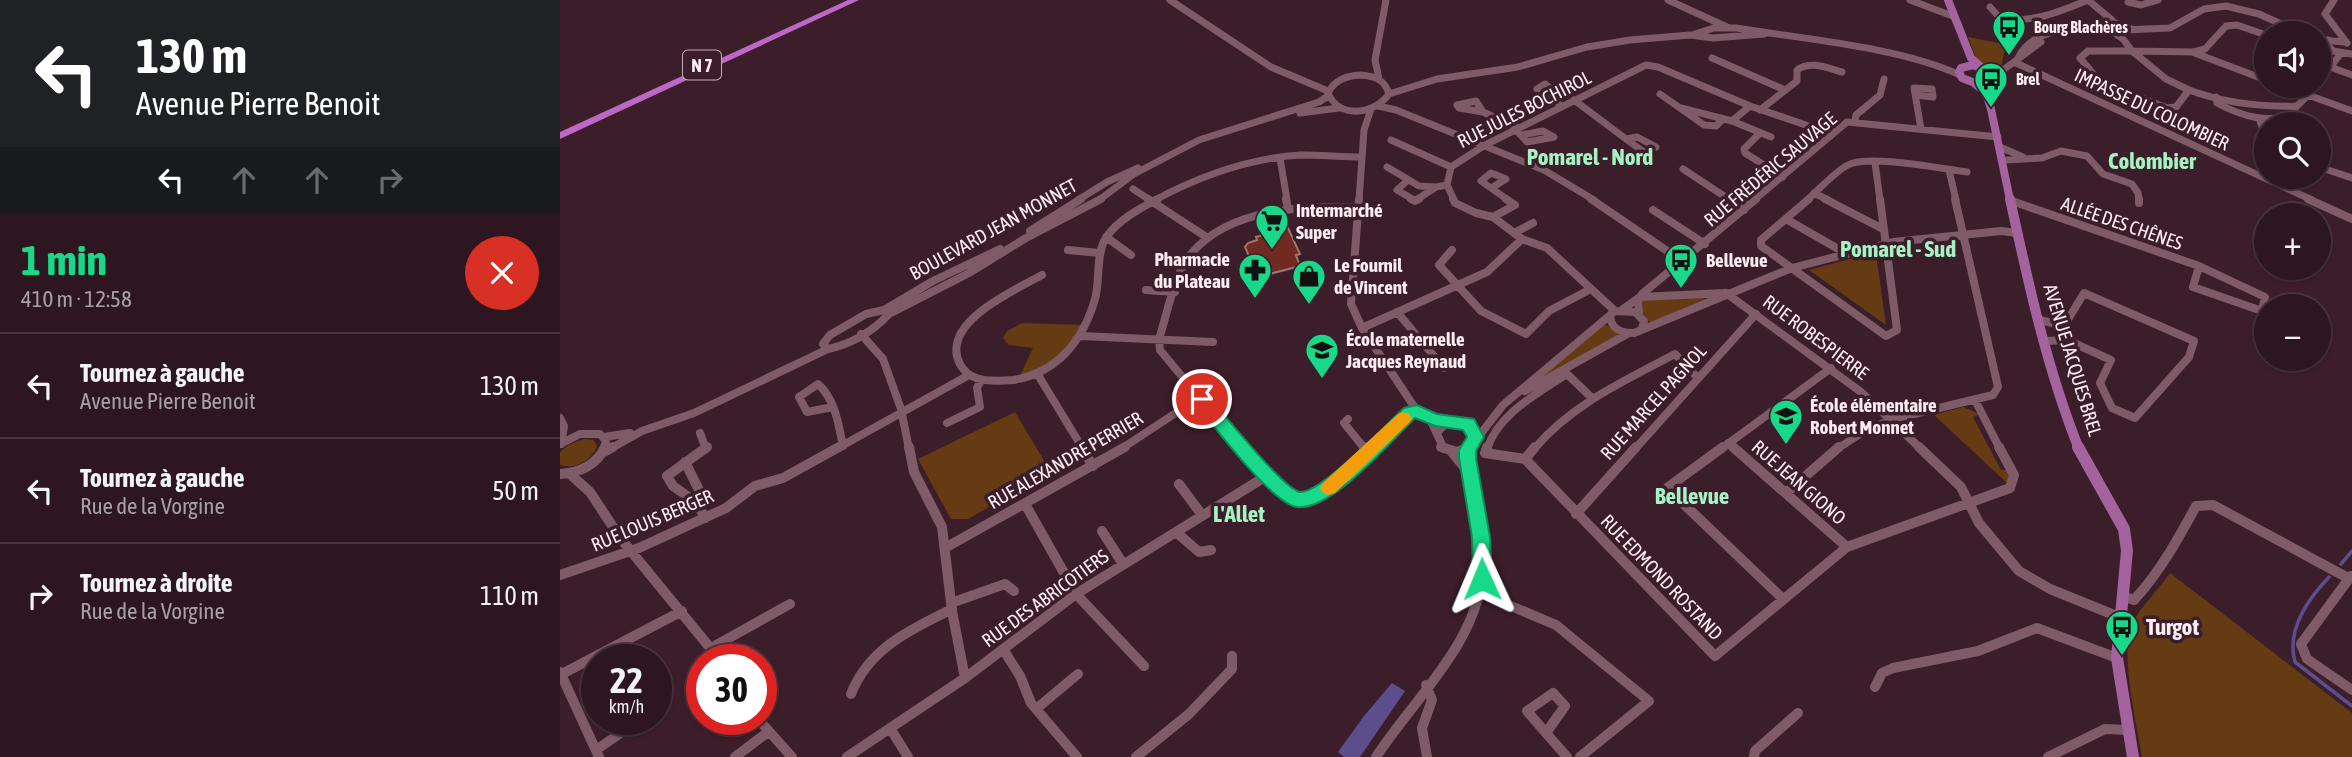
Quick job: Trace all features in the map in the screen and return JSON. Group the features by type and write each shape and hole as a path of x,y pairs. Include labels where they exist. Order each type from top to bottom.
{"highway":[{"name":"N 7","path":"560,130 855,0"},
{"path":"841,4 862,0"},
{"name":"N 7","path":"560,136 841,4"}],"main road":[{"path":"1948,0 1955,17 1965,67 1975,84 1987,89 1994,82 1988,71 1965,67"},
{"name":"AVENUE JACQUES BREL","path":"1987,89 2017,233 2073,434 2124,529 2127,551 2119,617 2118,658 2133,757"}],"street":[{"path":"1170,0 1271,67 1328,93 1339,107 1352,111 1362,119 1364,130 1350,293 1354,314 1417,411 1447,422 1468,424 1489,419"},
{"path":"1386,0 1375,60 1388,97 1396,110"},
{"path":"1668,0 1716,25 1749,33"},
{"path":"1910,0 1955,17"},
{"path":"1990,7 2000,18 2022,21 2057,13 2088,0 2106,24 2123,31 2165,30 2179,25 2204,8 2217,5 2251,12 2272,21"},
{"path":"2127,2 2141,5 2158,0"},
{"path":"2331,65 2337,53 2325,14 2334,0"},
{"path":"1988,71 2006,69 2048,38 2076,30 2094,29 2114,21 2144,66 2159,77 2189,90 2256,107 2295,106 2304,98"},
{"path":"1703,34 1716,25"},
{"path":"2189,90 2176,107 2167,108 2100,82 2080,58 2088,51 2192,52 2205,49 2226,26 2238,25 2254,31"},
{"path":"1294,77 1339,80 1361,75 1382,81 1437,79 1518,67 1587,47 1630,40 1749,33 1943,67 1965,67"},
{"path":"2332,40 2350,44"},
{"path":"2192,52 2254,75"},
{"path":"2337,53 2352,54"},
{"path":"1712,58 1785,90"},
{"path":"1361,75 1375,60"},
{"name":"IMPASSE DU COLOMBIER","path":"2016,60 2352,219"},
{"path":"1760,110 1797,80 1797,70 1807,63 1842,72"},
{"name":"RUE JULES BOCHIROL","path":"1447,185 1451,167 1485,145 1518,131 1646,65 1658,67 1760,110 1832,134"},
{"path":"2331,67 2352,75"},
{"path":"1364,130 1375,108 1388,97 1437,79"},
{"path":"1856,121 1856,115 1880,94 1884,79"},
{"path":"1328,93 1339,80"},
{"path":"1921,129 1914,88 1932,89 1933,93 1941,97"},
{"name":"BOULEVARD JEAN MONNET","path":"1188,148 1199,140 1233,128 1319,102 1328,93"},
{"path":"1545,94 1562,106"},
{"path":"1660,94 1709,127 1728,120 1750,106"},
{"path":"2216,97 2217,103 2254,119"},
{"path":"2316,98 2352,111"},
{"path":"1574,100 1626,139"},
{"path":"2295,106 2295,112"},
{"name":"BOULEVARD JEAN MONNET","path":"825,346 830,335 866,314 886,312 969,273 1026,238 1098,201 1134,174 1188,148 1272,119 1339,107"},
{"path":"1352,111 1375,108 1396,110 1554,176 1619,216 1682,261"},
{"path":"1483,112 1518,131"},
{"path":"1728,120 1771,137"},
{"name":"RUE FRÉDÉRIC SAUVAGE","path":"1640,297 1847,122 1921,129 2001,149 2024,158 2042,158 2060,151 2080,153 2087,156 2103,174 2132,184 2138,193 2138,203"},
{"path":"1759,134 1744,149 1745,153 1783,177"},
{"path":"1391,140 1451,167"},
{"path":"2001,149 2024,158"},
{"path":"1042,275 981,310 968,322 957,342 955,354 969,375 981,380 1018,380 1038,375 1072,351 1081,337 1097,288 1099,253 1106,237 1118,226 1187,182 1280,158 1362,157"},
{"path":"1280,158 1288,209"},
{"path":"1875,163 1897,330 1891,335 1881,333 1761,246 1761,240 1849,164 1875,163 1967,172"},
{"path":"1387,167 1419,186 1447,185 1455,203 1476,213 1493,217 1518,236 1547,248 1616,312 1639,313"},
{"path":"1683,169 1744,210"},
{"path":"1786,493 1810,469 1850,440 1891,420 1993,395 1998,387 1966,234 1949,170"},
{"path":"2331,171 2352,178"},
{"path":"1407,181 1397,190 1415,201 1436,187"},
{"path":"1493,187 1515,205 1493,217"},
{"path":"1133,189 1208,238"},
{"path":"1814,193 1883,229"},
{"name":"ALLÉE DES CHÊNES","path":"2012,201 2199,266 2265,297 2262,311 2193,287 2199,266"},
{"path":"1357,208 1288,209 1238,222 1208,238 1192,252 1158,339 1160,350 1166,360 1291,498 1305,500 1332,486 1410,413 1417,411"},
{"path":"1653,210 1705,244"},
{"name":"ALLÉE DES CHÊNES","path":"2014,213 2035,210"},
{"path":"1786,219 1847,254"},
{"path":"1362,328 1487,272 1533,223"},
{"path":"1512,399 1629,333 1792,268 1886,244 2001,231 2017,233"},
{"path":"1106,237 1131,255"},
{"path":"1068,250 1099,253"},
{"path":"1452,250 1439,265 1458,287 1481,310 1526,334 1549,312 1590,290"},
{"path":"1146,290 1175,292"},
{"path":"1376,757 1466,633 1480,593 1483,565 1481,537 1469,473 1468,450 1489,419 1554,360 1640,297 1726,293"},
{"name":"RUE ROBESPIERRE","path":"1726,293 1831,369 1891,420 1961,487 1966,504 2007,557 2025,575 2119,617"},
{"path":"2046,341 2067,340 2111,360 2100,383 2112,408 2135,418 2189,357 2194,341 2084,293 2064,326 2067,340"},
{"path":"1640,297 1639,313 1644,321 1642,328"},
{"name":"BOULEVARD JEAN MONNET","path":"565,474 591,464 604,452 642,431 694,413 825,346 842,346 880,323 886,312"},
{"path":"1397,312 1444,368"},
{"path":"1616,312 1612,327 1629,333"},
{"name":"RUE MARCEL PAGNOL","path":"1576,514 1756,314"},
{"path":"2040,320 2064,326"},
{"path":"861,334 883,359 902,413 914,472 942,527 965,678"},
{"path":"1081,337 1213,342"},
{"path":"1592,398 1567,374 1513,413 1495,431 1487,443 1485,453 1525,459 1550,429 1592,398 1675,354 1698,378"},
{"path":"1782,598 1667,488 1831,369"},
{"name":"RUE LOUIS BERGER","path":"560,575 631,551 726,508 755,486 783,478 969,375"},
{"path":"1038,375 1093,466"},
{"path":"947,423 980,407 977,388 981,380"},
{"name":"RUE ALEXANDRE PERRIER","path":"945,548 1144,436 1200,397"},
{"name":"RUE EDMOND ROSTAND","path":"1525,459 1714,656 1847,547 2010,488 2014,475 1975,400"},
{"path":"833,407 843,446"},
{"path":"1429,417 1441,447 1452,452 1469,473"},
{"path":"1348,419 1344,423 1368,452"},
{"path":"562,422 580,434 560,444 562,422"},
{"path":"1437,433 1447,422"},
{"path":"1468,424 1476,437"},
{"name":"BOULEVARD JEAN MONNET","path":"580,434 594,433 604,436 642,431"},
{"path":"700,433 707,448 667,476 673,486 697,503 705,518"},
{"path":"604,436 604,452"},
{"name":"RUE JEAN GIONO","path":"1728,443 1847,547"},
{"path":"1452,452 1468,450"},
{"path":"685,462 700,492 697,503"},
{"path":"590,492 588,476 591,464"},
{"path":"565,474 590,492 609,523 708,644"},
{"name":"RUE DES ABRICOTIERS","path":"847,757 965,678 1076,594 1268,475"},
{"path":"1179,484 1202,515"},
{"path":"1025,504 1076,594 1144,666"},
{"path":"2122,596 2134,600 2161,567 2196,506 2213,505 2350,576 2301,644 2307,659 2352,690"},
{"path":"1102,531 1123,564"},
{"path":"1176,532 1199,552 1211,550"},
{"path":"851,694 858,674 898,636 952,606 1005,584 1014,591"},
{"path":"1480,593 1556,625 1649,701 1580,757"},
{"path":"718,644 790,604"},
{"path":"621,735 598,754 560,674 682,611"},
{"path":"1875,687 1882,673 1893,668 1978,650 2037,628 2118,658"},
{"path":"1003,649 1037,709 1077,757"},
{"path":"1136,757 1189,714 1233,669 1232,656"},
{"path":"1037,709 1078,674"},
{"path":"1426,685 1432,700 1422,728 1427,757"},
{"path":"1754,757 1755,751 1798,713"},
{"path":"890,728 908,757"},
{"path":"2048,757 2105,729 2128,730"},
{"path":"1546,733 1567,757"},
{"path":"735,757 764,735"},
{"path":"771,735 792,757"}],"shaded area":[{"path":"1968,37 2018,47 2005,49 2001,67 1987,66 1977,60"},
{"path":"1876,254 1886,325 1809,270"},
{"path":"1702,295 1705,299 1652,322 1648,321 1641,311 1642,300"},
{"path":"1022,323 1084,325 1072,350 1018,380 1033,348 1009,345 1003,338 1007,331"},
{"path":"1605,324 1620,335 1547,375 1543,373"},
{"path":"1963,407 1977,413 1978,415 1973,417 2001,470 2008,470 2010,475 2007,483 1934,415"},
{"path":"1015,412 1051,472 968,519 951,519 918,459"},
{"path":"584,439 593,440 597,445 592,455 577,465 560,465 560,452 568,445"},
{"path":"2170,573 2352,713 2352,757 2142,757 2130,690 2128,638 2134,620"},
{"path":"1392,683 1405,691 1360,757 1344,757 1338,752"}],"building":[{"name":"Intermarché Super","path":"1288,228 1300,254 1296,255 1300,266 1258,277 1245,247 1257,240 1256,237"}],"waterway":[{"path":"2341,564 2352,551"},
{"path":"2329,577 2307,605 2296,627 2293,650 2295,662 2352,706"}],"slow traffic":[{"path":"1329,488 1403,419"}],"place":[{"name":"Bourg Blachères","path":"2009,57"},
{"name":"Brel","path":"1991,109"},
{"name":"Intermarché Super","path":"1272,251"},
{"name":"Bellevue","path":"1681,290"},
{"name":"Pharmacie du Plateau","path":"1255,300"},
{"name":"Le Fournil de Vincent","path":"1309,306"},
{"name":"École maternelle Jacques Reynaud","path":"1322,380"},
{"name":"École élémentaire Robert Monnet","path":"1786,446"},
{"name":"Turgot","path":"2122,657"}],"district":[{"name":"Pomarel - Nord","path":"1590,157"},
{"name":"Colombier","path":"2152,161"},
{"name":"Pomarel - Sud","path":"1898,249"},
{"name":"Bellevue","path":"1692,496"},
{"name":"L'Allet","path":"1239,514"}],"route":[{"path":"1202,399 1259,467 1286,494 1291,498 1305,500 1332,486 1410,413 1417,411 1435,420 1468,424 1473,428 1476,437 1468,450 1467,458 1481,537 1482,579"}]}
